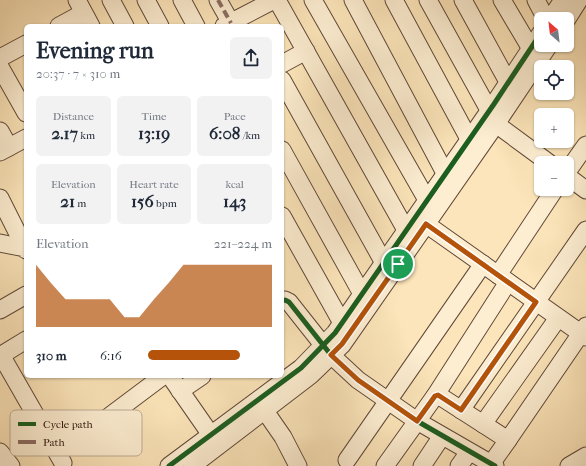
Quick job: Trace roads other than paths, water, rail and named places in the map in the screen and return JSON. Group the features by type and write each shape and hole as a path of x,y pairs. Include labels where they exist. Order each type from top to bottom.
{"street":[{"path":"111,0 124,24"},
{"path":"146,0 159,24"},
{"path":"182,0 195,24"},
{"path":"218,0 228,24 256,4 274,0"},
{"path":"277,0 406,230"},
{"path":"313,0 427,200"},
{"path":"353,0 446,173"},
{"path":"394,0 469,139"},
{"path":"428,0 493,117 540,156"},
{"path":"463,0 508,82"},
{"path":"502,0 531,49"},
{"path":"536,0 542,12"},
{"path":"555,12 563,0"},
{"path":"571,12 579,0"},
{"path":"63,24 84,13"},
{"path":"192,466 311,375 327,350 335,333 469,139 493,117 508,82 534,44"},
{"path":"0,58 24,45"},
{"path":"284,63 306,51"},
{"path":"169,466 301,368 327,350 342,344 426,224 493,117 544,52"},
{"path":"0,67 24,109"},
{"path":"284,84 384,263"},
{"path":"0,131 4,150 24,139"},
{"path":"574,162 586,145"},
{"path":"284,154 362,294"},
{"path":"574,181 586,190"},
{"path":"385,466 435,396 552,196"},
{"path":"0,198 24,247"},
{"path":"284,220 342,323"},
{"path":"284,299 289,302 327,350 358,380 417,421 493,465 508,440 584,332 558,318 426,224"},
{"path":"461,410 586,230"},
{"path":"0,243 24,249"},
{"path":"347,460 483,264"},
{"path":"0,310 24,296"},
{"path":"483,424 558,318"},
{"path":"24,341 0,356 32,410"},
{"path":"118,410 160,378"},
{"path":"171,378 211,435"},
{"path":"180,391 199,378"},
{"path":"435,396 440,395 508,440"},
{"path":"265,411 283,437 298,466"},
{"path":"422,466 442,436"},
{"path":"0,452 11,466"},
{"path":"459,466 469,452"},
{"path":"59,456 63,463"},
{"path":"570,466 586,456"}]}
